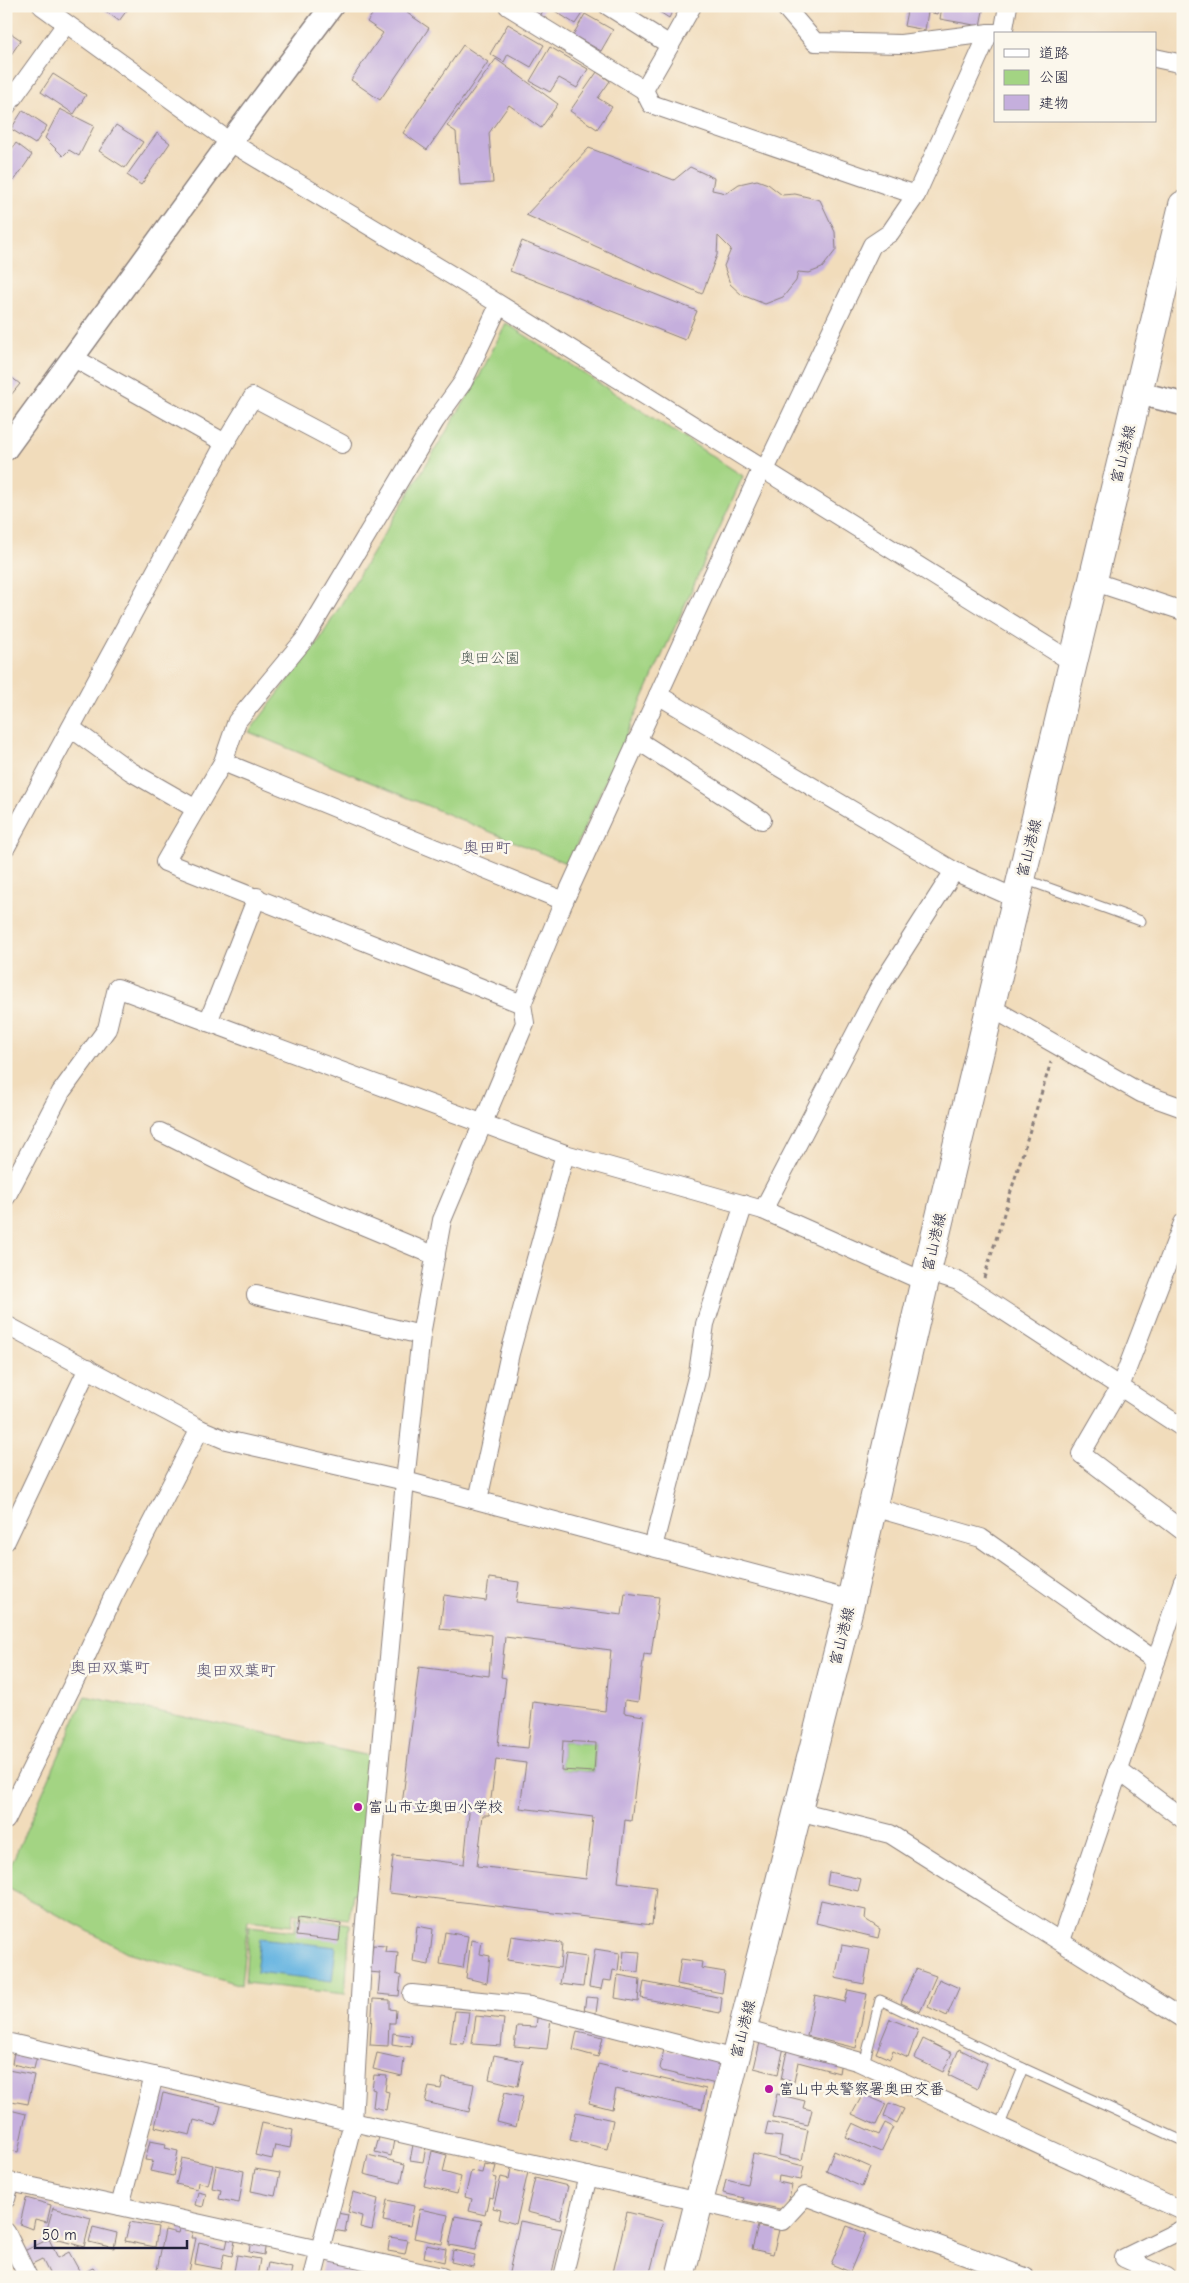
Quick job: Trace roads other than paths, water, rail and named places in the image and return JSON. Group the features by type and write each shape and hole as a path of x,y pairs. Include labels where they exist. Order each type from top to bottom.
{"main road":[{"name":"富山港線","path":"680,2277 851,1600 990,1007 1183,205"}],"street":[{"path":"42,6 230,142 499,305 1074,663"},
{"path":"6,449 230,142 332,6"},
{"path":"508,6 644,90 651,104 916,195"},
{"path":"608,6 670,45"},
{"path":"644,90 692,6"},
{"path":"784,6 815,42 901,44 994,33"},
{"path":"997,32 1008,6"},
{"path":"6,107 66,24"},
{"path":"314,2277 354,2122 363,1944 405,1481 421,1334 442,1220 525,1023 522,1004 564,901 763,469 872,244 890,233 916,195 994,39"},
{"path":"1156,58 1183,64"},
{"path":"499,305 463,382 430,429 304,640 238,721 223,762 165,862 522,1004"},
{"path":"74,358 225,443"},
{"path":"1138,394 1183,404"},
{"path":"6,847 225,443 253,397 342,444"},
{"path":"1092,581 1183,611"},
{"path":"658,695 954,871 1019,888"},
{"path":"71,728 130,771 196,809"},
{"path":"637,740 762,820"},
{"path":"223,762 564,901"},
{"path":"763,1210 879,988 954,871"},
{"path":"208,1022 257,897"},
{"path":"6,1197 61,1092 107,1029 117,988 565,1154 763,1210 926,1276 958,1281 1183,1428"},
{"path":"990,1007 1141,1093 1183,1108"},
{"path":"160,1132 271,1187 436,1256"},
{"path":"478,1500 510,1353 565,1154"},
{"path":"653,1547 698,1373 705,1324 744,1204"},
{"path":"1183,1222 1120,1387 1081,1454 1183,1531"},
{"path":"256,1295 421,1334"},
{"path":"6,1325 200,1429 226,1440 405,1481 851,1600"},
{"path":"9,1530 88,1368"},
{"path":"6,1820 79,1672 113,1597 200,1429"},
{"path":"873,1507 981,1538 1156,1661"},
{"path":"1060,1941 1183,1581"},
{"path":"1118,1770 1183,1819"},
{"path":"798,1811 890,1834 1183,2019"},
{"path":"412,1994 530,2006 735,2059"},
{"path":"743,2029 864,2064 1183,2211"},
{"path":"6,2042 782,2221 805,2196 1025,2277"},
{"path":"120,2206 154,2076"},
{"path":"563,2277 588,2176"},
{"path":"6,2199 8,2181 442,2277"},
{"path":"1166,2277 1124,2258 1183,2229"},
{"path":"6,2232 28,2277"}],"lane":[{"path":"1019,888 1142,921"},
{"path":"864,2064 880,2000 1183,2141"},
{"path":"999,2127 1023,2068"}],"water":[{"path":"260,1938 336,1947 332,1981 256,1972"}],"place":[{"name":"富山市立奥田小学校","path":"358,1807"},
{"name":"富山中央警察署奥田交番","path":"769,2089"}],"district":[{"name":"奥田町","path":"487,848"},
{"name":"奥田双葉町","path":"110,1668"},
{"name":"奥田双葉町","path":"236,1671"}],"park label":[{"name":"奥田公園","path":"490,658"}]}
